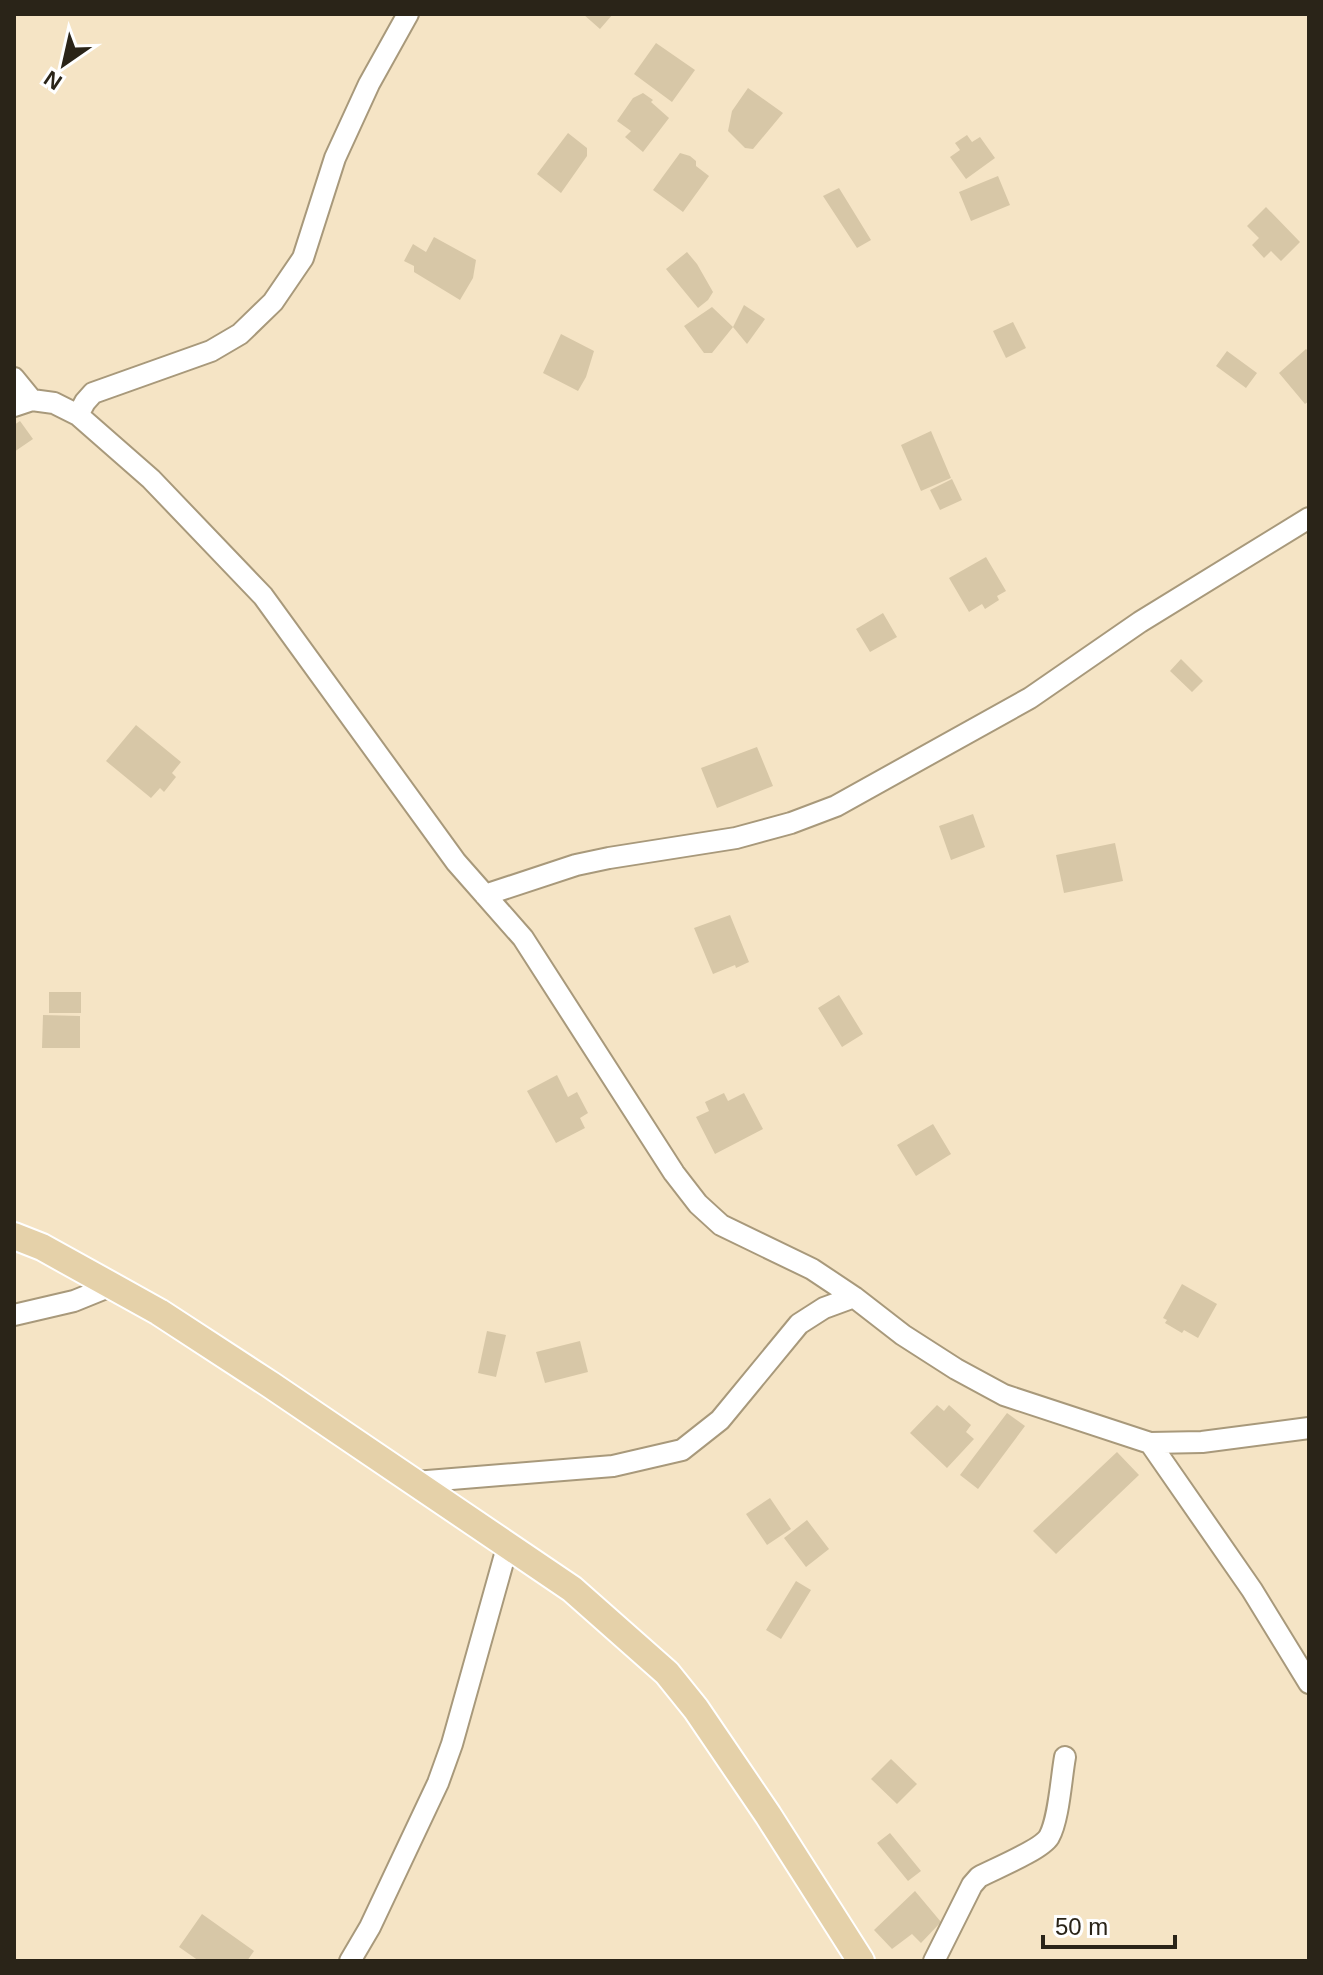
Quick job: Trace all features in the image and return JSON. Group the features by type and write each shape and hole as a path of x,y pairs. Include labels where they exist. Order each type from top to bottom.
{"main road":[{"path":"14,1236 42,1247 159,1312 572,1589 667,1673 696,1709 861,1961"}],"street":[{"path":"78,415 93,393 211,351 240,334 273,302 303,258 335,158 369,84 408,14"},
{"path":"14,378 23,403 54,403 78,415 151,479 263,596 456,862 523,938 674,1173 698,1204 721,1225 812,1269 903,1335 1004,1395 1150,1443 1202,1442 1309,1428"},
{"path":"485,895 576,865 736,838 791,823 836,806 1030,698 1140,622 1309,518"},
{"path":"14,1315 74,1301 111,1286"},
{"path":"415,1482 613,1466 682,1450 720,1420 799,1324 824,1308 854,1297"},
{"path":"1150,1443 1252,1590 1309,1683"},
{"path":"350,1961 370,1927 438,1783 452,1744 508,1544"},
{"path":"934,1961 979,1877 1048,1839 1054,1822 1065,1757"}],"building":[{"path":"583,14 613,14 600,29"},
{"path":"656,43 695,70 672,102 634,74"},
{"path":"748,88 783,113 753,149 745,148 728,131 732,111"},
{"path":"643,93 669,118 643,152 625,137 631,131 617,121 633,98"},
{"path":"568,133 587,148 587,156 561,193 537,174"},
{"path":"967,135 972,142 980,137 995,158 966,179 950,157 960,150 955,143"},
{"path":"680,153 690,156 696,161 696,166 709,176 683,212 653,190"},
{"path":"998,176 1010,205 971,221 959,192"},
{"path":"839,188 871,240 857,248 823,196"},
{"path":"1266,207 1300,242 1281,261 1271,251 1264,258 1252,245 1259,238 1247,226"},
{"path":"434,237 476,260 473,278 460,300 414,272 414,266 404,261 413,244 426,252"},
{"path":"687,252 713,292 698,308 666,269"},
{"path":"744,305 765,319 747,344 733,327"},
{"path":"712,307 733,327 712,353 704,353 684,326"},
{"path":"1013,322 1026,348 1006,358 993,331"},
{"path":"561,334 594,351 578,391 543,373"},
{"path":"1306,349 1309,352 1309,401 1305,404 1279,373"},
{"path":"1227,351 1257,373 1246,388 1216,366"},
{"path":"20,421 33,439 14,452 14,425"},
{"path":"931,431 951,478 921,491 901,445"},
{"path":"952,479 962,500 940,510 930,490"},
{"path":"986,557 1006,591 985,609 982,604 969,612 949,578"},
{"path":"883,613 897,637 870,652 856,629"},
{"path":"1181,659 1203,681 1192,692 1170,671"},
{"path":"136,725 181,762 172,773 176,777 164,792 160,788 151,798 106,761"},
{"path":"757,747 773,786 717,808 701,768"},
{"path":"973,814 985,847 951,860 939,826"},
{"path":"1115,843 1123,881 1064,893 1056,855"},
{"path":"730,915 749,962 713,974 694,928"},
{"path":"49,992 81,992 81,1013 49,1013"},
{"path":"839,995 863,1034 842,1047 818,1008"},
{"path":"43,1015 80,1016 80,1048 42,1048"},
{"path":"557,1075 568,1097 577,1092 588,1113 580,1118 585,1128 556,1143 527,1091"},
{"path":"724,1093 728,1101 744,1093 763,1129 715,1154 696,1117 709,1111 705,1102"},
{"path":"933,1124 951,1154 916,1176 897,1145"},
{"path":"1182,1284 1217,1304 1198,1338 1184,1330 1182,1333 1165,1323 1167,1320 1163,1318"},
{"path":"487,1331 506,1335 496,1377 478,1373"},
{"path":"580,1341 588,1372 545,1383 536,1352"},
{"path":"937,1405 944,1411 949,1405 971,1425 966,1432 974,1439 947,1468 910,1433"},
{"path":"1007,1413 1025,1426 978,1489 960,1475"},
{"path":"1117,1452 1139,1475 1056,1554 1033,1531"},
{"path":"770,1498 791,1529 767,1545 746,1514"},
{"path":"807,1520 829,1549 806,1567 784,1538"},
{"path":"796,1581 811,1590 781,1639 766,1630"},
{"path":"891,1759 917,1784 897,1804 871,1779"},
{"path":"890,1833 921,1871 908,1881 877,1843"},
{"path":"915,1891 941,1922 921,1943 912,1934 892,1949 874,1930"},
{"path":"202,1914 254,1951 247,1961 199,1961 179,1947"}]}
